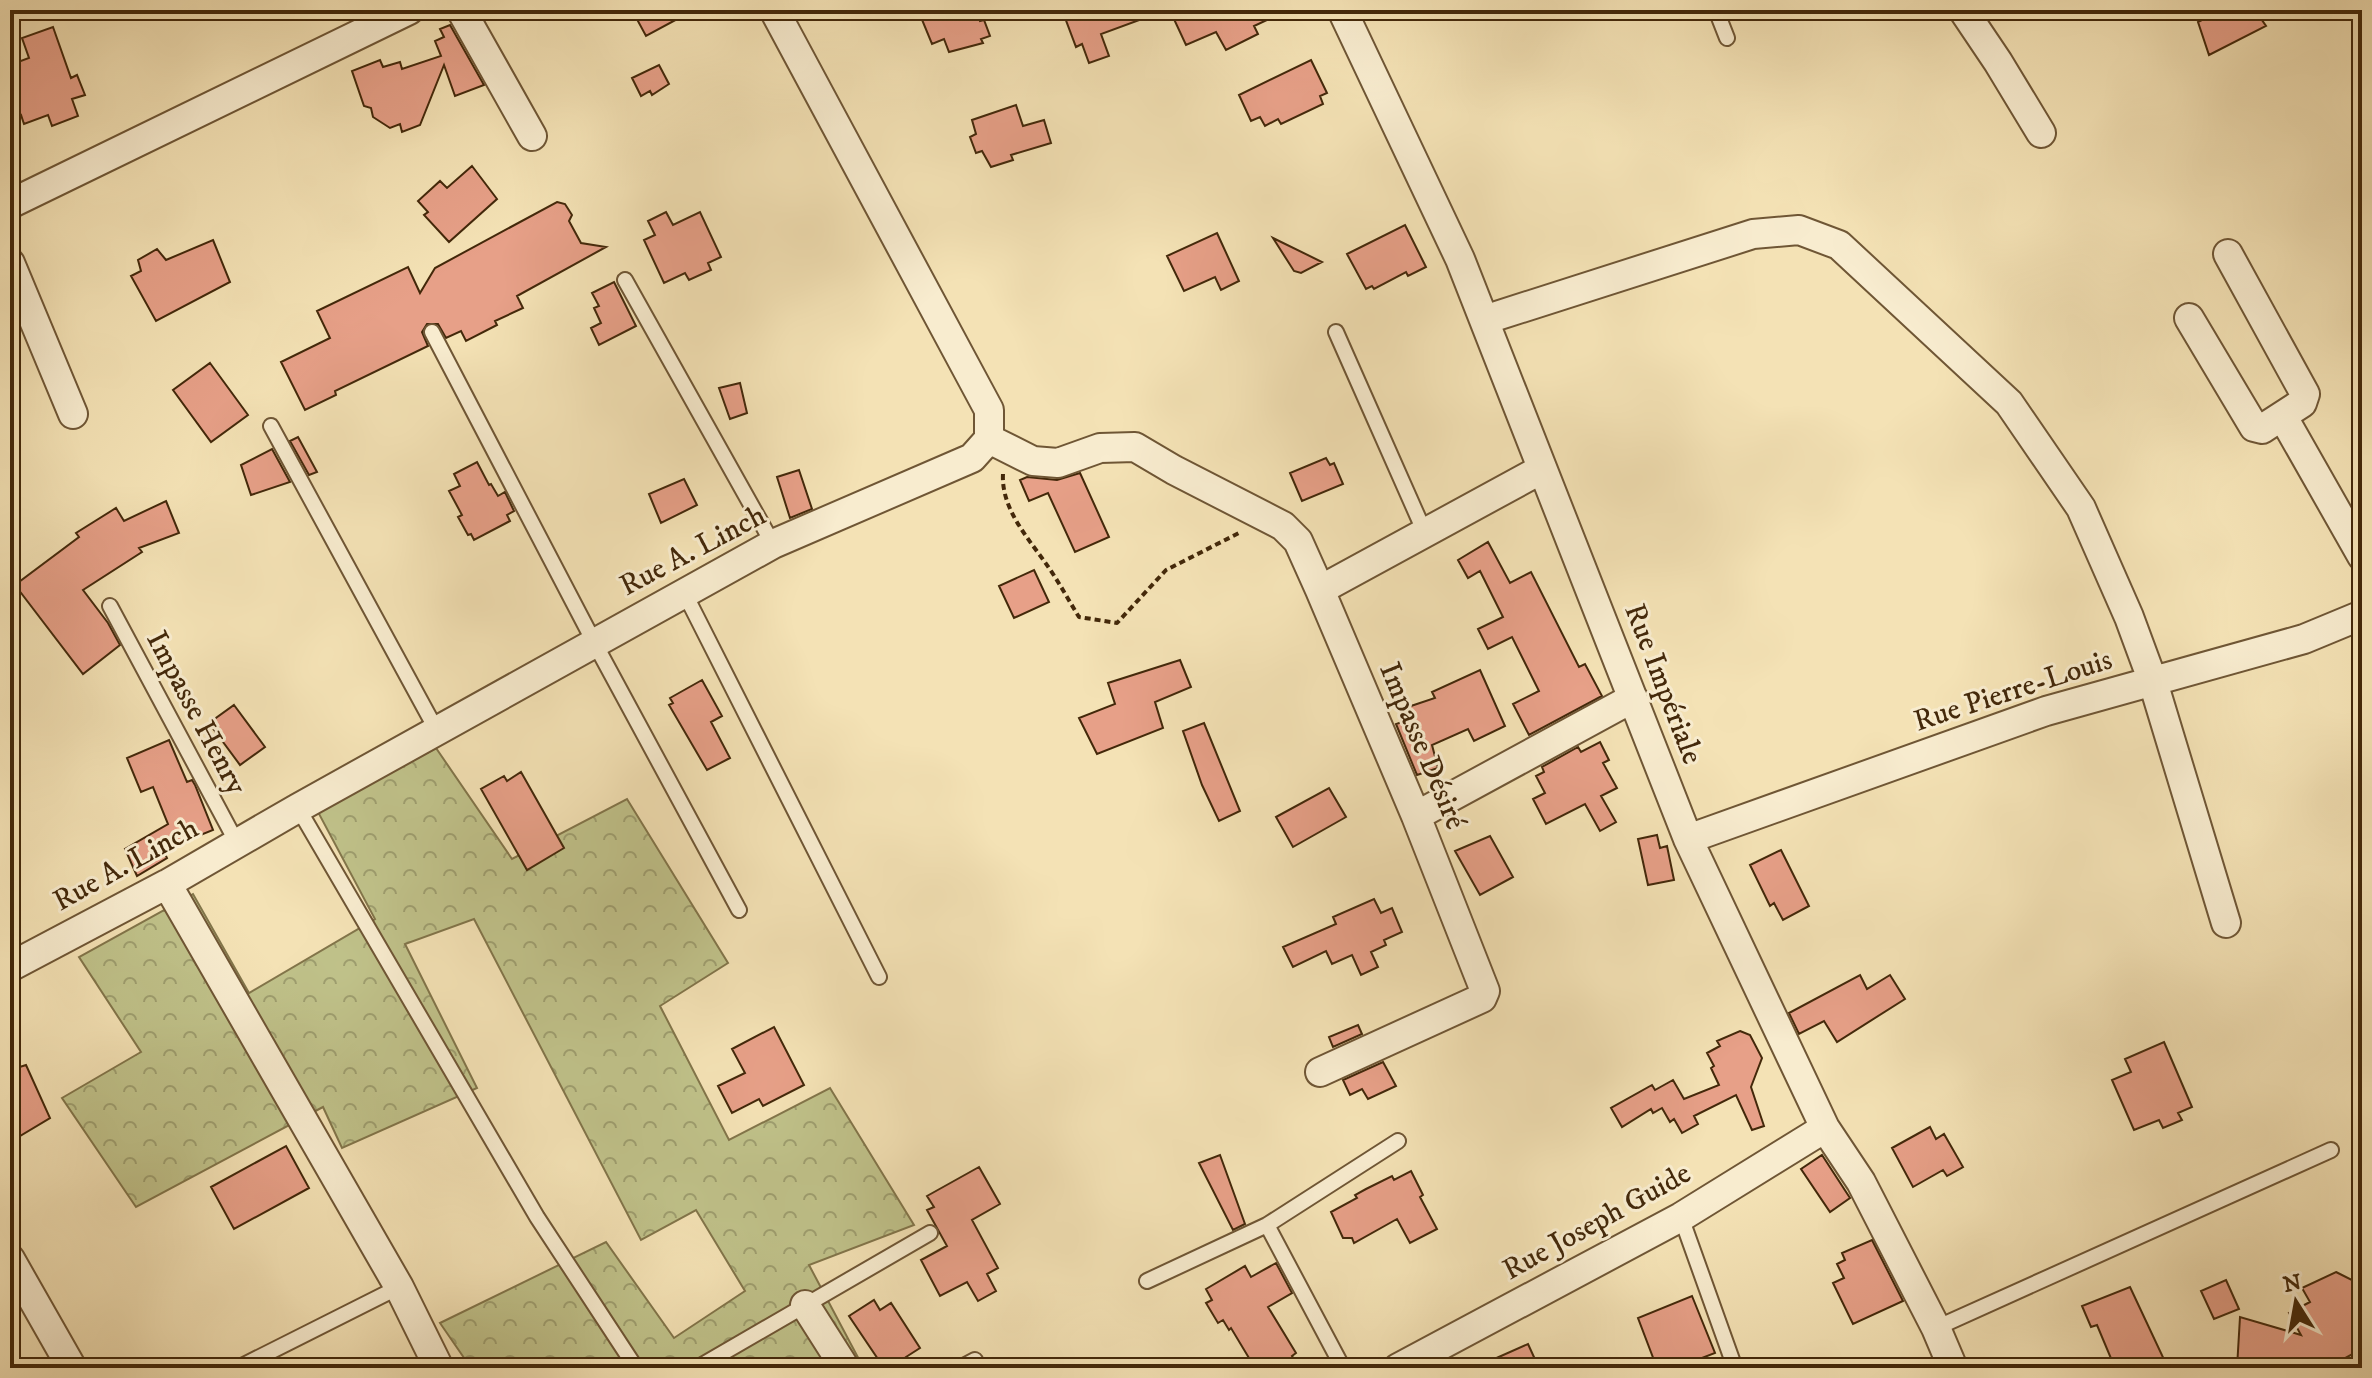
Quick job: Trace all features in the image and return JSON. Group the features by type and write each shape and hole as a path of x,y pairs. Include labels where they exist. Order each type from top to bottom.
{"street":[{"path":"10,204 409,10"},
{"path":"461,10 532,136"},
{"path":"774,10 989,410 997,442"},
{"name":"Rue Impériale","path":"1342,10 1460,259 1688,839 1825,1128 1861,1182 1936,1328 1953,1368"},
{"path":"1963,10 2041,133"},
{"path":"1484,320 1753,234 1799,230 1839,245 2009,403 2081,508 2129,617 2153,682 2226,923"},
{"path":"2189,318 2254,427 2262,429 2302,403 2305,394 2228,254"},
{"path":"10,263 73,414"},
{"path":"2283,417 2362,556"},
{"name":"Impasse Désiré","path":"997,442 1033,461 1058,463 1100,448 1135,447 1283,526 1298,541 1416,816 1485,991 1484,995 1320,1072"},
{"name":"Rue A. Linch","path":"10,967 167,884 773,544 972,458 997,442"},
{"path":"1320,590 1542,469"},
{"name":"Rue Pierre-Louis","path":"1688,839 2046,711 2304,639 2362,615"},
{"path":"1416,816 1633,698"},
{"path":"167,884 399,1287 439,1368"},
{"name":"Rue Joseph Guide","path":"1398,1368 1681,1217 1825,1128"},
{"path":"10,1259 72,1368"},
{"path":"805,1305 845,1368"}],"lane":[{"path":"1716,10 1727,38"},
{"path":"625,280 773,544"},
{"path":"432,332 739,910"},
{"path":"1336,332 1425,533"},
{"path":"271,426 437,731"},
{"path":"685,594 879,977"},
{"name":"Impasse Henry","path":"110,606 237,843"},
{"path":"298,808 537,1217 636,1368"},
{"path":"1147,1281 1267,1225 1398,1141"},
{"path":"1936,1328 2331,1150"},
{"path":"1681,1217 1735,1368"},
{"path":"1267,1225 1343,1368"},
{"path":"697,1368 930,1233"},
{"path":"238,1368 399,1287"},
{"path":"960,1368 975,1360"}],"path":[{"path":"997,442 1002,488 1024,536 1050,569 1079,617 1117,623 1166,570 1268,518"}],"green space":[{"path":"436,748 512,859 627,799 728,963 660,1006 729,1140 830,1088 914,1225 809,1265 862,1365 855,1368 471,1368 440,1323 606,1242 674,1338 745,1291 696,1210 641,1240 474,919 405,944 477,1088 342,1148 323,1107 136,1207 62,1098 141,1052 79,957 193,894 249,993 375,919 318,812"}],"building":[{"path":"632,10 694,10 646,36"},
{"path":"918,10 976,10 990,36 981,39 983,43 949,52 944,39 932,44"},
{"path":"1078,10 1161,12 1101,34 1109,56 1089,63 1082,44 1076,47 1064,15"},
{"path":"1190,10 1288,10 1254,26 1258,34 1226,50 1216,32 1186,45 1173,17"},
{"path":"2221,10 2255,10 2266,26 2209,55 2198,22"},
{"path":"450,25 484,85 455,96 444,65 420,125 402,132 400,124 390,128 373,117 371,108 364,106 352,71 380,60 383,67 400,62 402,69 441,56 435,41 444,37 440,29"},
{"path":"53,27 71,78 77,75 85,95 72,99 78,116 52,126 48,115 24,124 21,115 17,117 10,96 10,65 29,58 22,38"},
{"path":"1311,60 1327,93 1320,96 1323,104 1281,124 1278,119 1265,126 1260,117 1251,121 1239,95"},
{"path":"659,65 669,84 652,95 650,91 641,96 632,78"},
{"path":"1016,105 1023,126 1044,120 1051,143 1011,155 1013,160 991,167 982,151 976,153 970,137 976,134 972,120"},
{"path":"472,166 497,199 449,242 424,215 428,212 418,201 440,181 447,188"},
{"path":"557,202 565,204 572,215 569,221 581,243 606,247 517,296 523,308 495,321 497,325 466,341 461,331 446,338 438,324 427,324 422,332 428,346 335,391 336,395 305,410 281,362 330,338 317,311 408,267 420,293 435,268"},
{"path":"666,212 673,225 700,212 721,257 708,263 711,270 689,280 685,273 664,283 644,240 655,235 648,221"},
{"path":"1405,225 1426,267 1408,276 1406,272 1374,289 1372,286 1366,289 1347,254"},
{"path":"1217,233 1239,281 1221,290 1215,277 1184,291 1167,256"},
{"path":"1273,238 1322,262 1301,273 1294,271"},
{"path":"213,240 230,282 156,321 131,276 141,271 138,260 157,249 166,260"},
{"path":"614,282 636,326 599,345 591,328 601,323 594,308 599,306 592,293"},
{"path":"210,363 248,415 211,442 173,390"},
{"path":"740,383 747,413 730,419 719,388"},
{"path":"298,437 317,472 309,475 290,441"},
{"path":"272,449 290,482 251,495 241,465"},
{"path":"1326,458 1330,465 1334,463 1343,484 1302,501 1290,473"},
{"path":"477,462 489,485 498,496 505,492 514,511 507,515 510,521 474,540 458,517 462,515 449,491 460,486 454,474"},
{"path":"799,470 812,509 790,518 777,477"},
{"path":"1080,473 1109,537 1075,552 1048,493 1029,501 1020,480 1027,477 1057,480"},
{"path":"684,479 697,505 661,523 649,494"},
{"path":"166,501 179,533 139,548 142,552 83,590 120,645 83,674 15,585 79,537 76,533 116,508 124,521"},
{"path":"1488,542 1510,583 1531,572 1579,667 1585,664 1602,696 1529,735 1513,704 1539,691 1512,637 1488,649 1478,629 1503,617 1480,571 1468,578 1458,560"},
{"path":"1034,570 1049,602 1014,618 999,586"},
{"path":"1180,660 1191,687 1155,702 1163,728 1097,754 1079,718 1115,704 1108,683"},
{"path":"1480,670 1505,726 1474,741 1468,729 1432,745 1438,768 1417,775 1396,724 1411,719 1408,707 1435,698 1432,692"},
{"path":"702,680 722,716 711,722 730,758 707,770 669,705 673,703 670,698"},
{"path":"234,705 265,747 240,765 209,723"},
{"path":"1204,723 1240,811 1219,821 1202,785 1183,731"},
{"path":"169,740 187,782 192,780 195,785 213,830 163,850 167,858 137,876 125,849 168,824 153,787 141,792 127,758"},
{"path":"1600,742 1609,760 1603,763 1617,788 1601,796 1616,822 1600,831 1585,804 1546,824 1533,799 1545,793 1536,776 1544,772 1542,767 1578,747 1581,752"},
{"path":"521,772 564,848 527,870 481,789 504,776 507,781"},
{"path":"1329,788 1346,817 1293,847 1276,817"},
{"path":"1657,835 1660,848 1667,846 1674,880 1648,885 1638,839"},
{"path":"1490,836 1513,877 1480,895 1455,851"},
{"path":"1781,850 1809,906 1783,920 1774,903 1770,906 1750,865"},
{"path":"1374,899 1381,913 1392,908 1402,932 1384,940 1386,945 1371,952 1378,967 1361,975 1352,955 1332,964 1326,951 1293,967 1283,947 1336,924 1333,917"},
{"path":"1860,975 1867,989 1890,975 1905,999 1837,1042 1824,1021 1799,1034 1789,1013"},
{"path":"1358,1025 1362,1034 1333,1047 1329,1037"},
{"path":"774,1027 804,1085 763,1106 759,1099 732,1113 718,1086 745,1073 732,1049"},
{"path":"1740,1031 1750,1035 1762,1058 1751,1087 1764,1126 1752,1130 1736,1095 1694,1116 1698,1124 1682,1133 1674,1119 1670,1122 1662,1108 1653,1113 1651,1109 1622,1127 1611,1108 1652,1085 1655,1090 1673,1080 1684,1099 1719,1085 1707,1053 1720,1046 1717,1041"},
{"path":"2164,1042 2192,1107 2178,1113 2182,1120 2163,1128 2159,1120 2134,1130 2112,1080 2131,1072 2125,1059"},
{"path":"1383,1062 1396,1086 1368,1099 1362,1089 1350,1095 1343,1080"},
{"path":"26,1065 50,1118 10,1142 10,1070"},
{"path":"1930,1127 1936,1139 1944,1134 1963,1167 1947,1176 1943,1170 1913,1187 1892,1148"},
{"path":"286,1146 309,1188 234,1229 211,1187"},
{"path":"1220,1155 1245,1224 1233,1230 1199,1163"},
{"path":"1822,1155 1850,1198 1830,1212 1801,1169"},
{"path":"979,1167 1000,1204 972,1220 998,1268 987,1274 996,1291 978,1301 967,1282 940,1296 921,1260 947,1246 927,1210 934,1207 927,1196"},
{"path":"1411,1171 1423,1195 1420,1197 1437,1229 1410,1243 1397,1219 1354,1243 1352,1238 1343,1238 1331,1212 1357,1198 1355,1195 1366,1189 1392,1176 1394,1180"},
{"path":"1872,1240 1903,1301 1853,1324 1833,1283 1844,1278 1837,1264 1845,1260 1842,1253"},
{"path":"1276,1263 1292,1293 1268,1307 1296,1353 1292,1356 1299,1368 1255,1368 1231,1328 1229,1330 1223,1320 1218,1323 1206,1303 1212,1300 1206,1289 1245,1266 1251,1277"},
{"path":"2336,1272 2362,1285 2362,1349 2327,1368 2237,1368 2240,1317 2301,1335 2289,1313 2310,1302 2302,1288"},
{"path":"2226,1280 2239,1309 2214,1319 2201,1291"},
{"path":"2130,1287 2168,1368 2115,1368 2097,1325 2091,1327 2082,1306"},
{"path":"1692,1296 1715,1353 1676,1368 1657,1368 1638,1318"},
{"path":"874,1300 880,1310 891,1303 920,1348 906,1357 913,1368 884,1368 849,1316"},
{"path":"1528,1344 1539,1368 1474,1368"}]}
